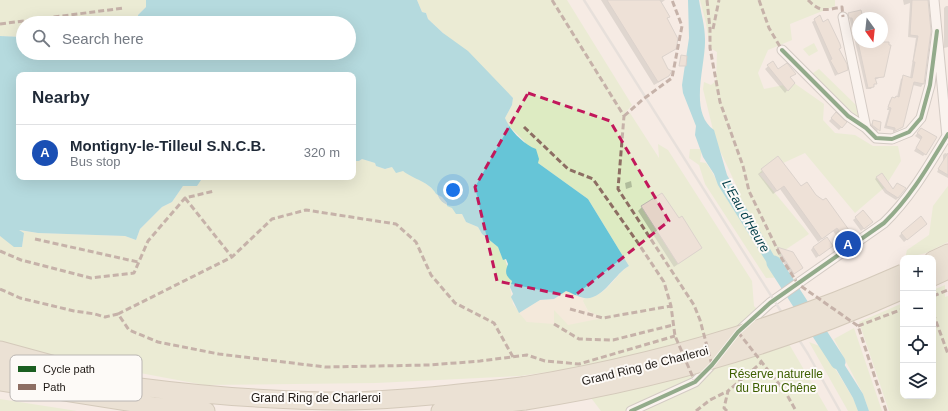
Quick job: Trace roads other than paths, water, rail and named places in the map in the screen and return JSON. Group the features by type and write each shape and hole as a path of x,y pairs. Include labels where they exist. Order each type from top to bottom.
{"highway":[{"path":"936,259 948,253"},
{"path":"936,276 948,270"},
{"name":"Grand Ring de Charleroi","path":"440,411 523,394 618,368 685,352 818,308 900,274"},
{"name":"Grand Ring de Charleroi","path":"142,388 226,397 346,401 422,397 571,394 691,367 759,346 824,323 901,291"},
{"path":"0,350 19,355"},
{"name":"Grand Ring de Charleroi","path":"0,365 10,367"},
{"path":"142,382 158,390"},
{"path":"119,401 206,411"}],"street":[{"path":"631,411 695,382 712,366 738,332 770,303 869,234 898,209 947,135 934,0"},
{"path":"843,17 866,128"},
{"path":"782,50 848,116 866,128 876,138 892,139 909,132 921,118 930,85 937,31"}],"water":[{"path":"146,0 417,0 422,12 426,13 428,19 443,33 468,51 513,98 512,105 505,118 510,127 522,140 536,149 539,159 538,163 588,199 629,266 603,291 591,298 580,297 566,291 554,299 540,300 519,313 511,297 513,294 510,287 512,281 506,273 508,264 506,259 503,260 498,247 482,234 478,227 466,222 462,214 456,214 452,208 447,206 447,203 442,197 436,194 430,186 403,171 396,173 392,167 385,169 376,166 375,163 362,159 356,161 356,72 16,72 16,180 201,180 197,186 183,186 172,202 162,207 140,229 136,240 125,236 38,233 19,230 24,233 22,247 14,247 0,236 0,36 16,37 16,60 356,60 356,16 138,16 146,7"},
{"path":"688,0 699,0 704,29 705,50 700,88 702,112 706,122 714,130 727,175 787,278 779,282 718,185 714,174 703,157 695,135 696,126 683,93 682,85 689,38"},
{"path":"830,342 863,394 869,411 858,411 853,398 824,348"}],"waterway":[{"name":"L'Eau d'Heure","path":"774,263 838,362"}],"railway":[{"path":"584,0 808,354 840,411"}],"place":[{"name":"Montigny-le-Tilleul S.N.C.B.","path":"848,244"}],"park label":[{"name":"Réserve naturelle du Brun Chêne","path":"776,381"}]}
